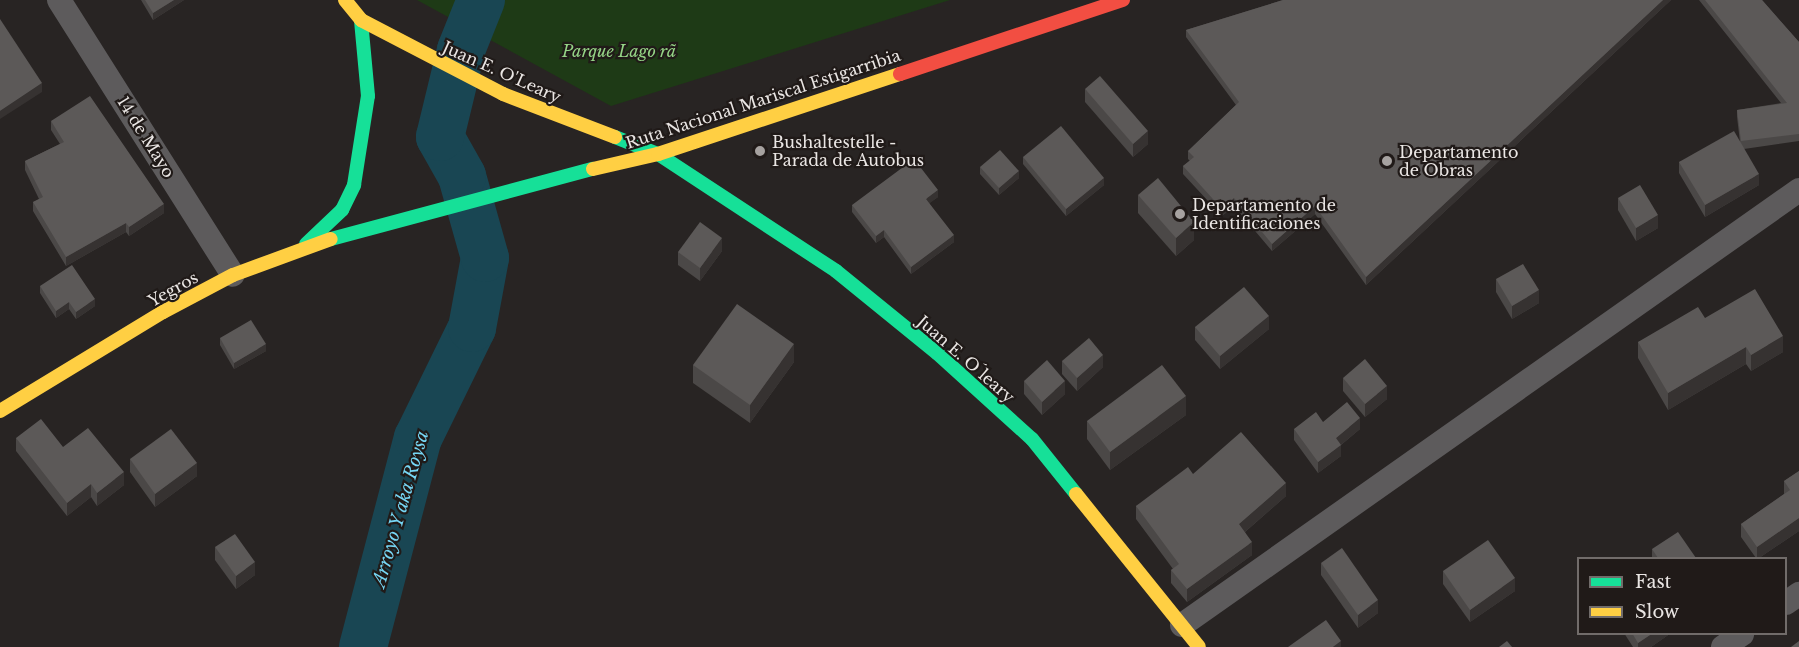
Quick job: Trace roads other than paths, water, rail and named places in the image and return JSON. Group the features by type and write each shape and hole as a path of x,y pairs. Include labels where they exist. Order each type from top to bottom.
{"main road":[{"name":"Juan E. O'Leary","path":"345,0 361,20 420,53 503,94 658,154"},
{"name":"Ruta Nacional Mariscal Estigarribia","path":"376,228 556,177 658,154 1123,0"},
{"path":"302,247 342,210 354,185 369,96 361,20"},
{"name":"Juan E. O´leary","path":"658,154 836,271 946,361 1032,439 1199,647"},
{"name":"Yegros","path":"0,411 233,275 302,247 376,228"}],"street":[{"name":"14 de Mayo","path":"59,0 233,275"},
{"path":"1182,625 1799,190"},
{"path":"1723,647 1739,635"}],"waterway":[{"name":"Arroyo Y aka Roysa","path":"363,647 418,438 472,328 485,258 462,176 440,137 461,50 481,0"}],"place":[{"name":"Bushaltestelle - Parada de Autobus","path":"760,151"},
{"name":"Departamento de Obras","path":"1387,161"},
{"name":"Departamento de Identificaciones","path":"1180,214"}],"park label":[{"name":"Parque Lago rã","path":"619,51"}]}
